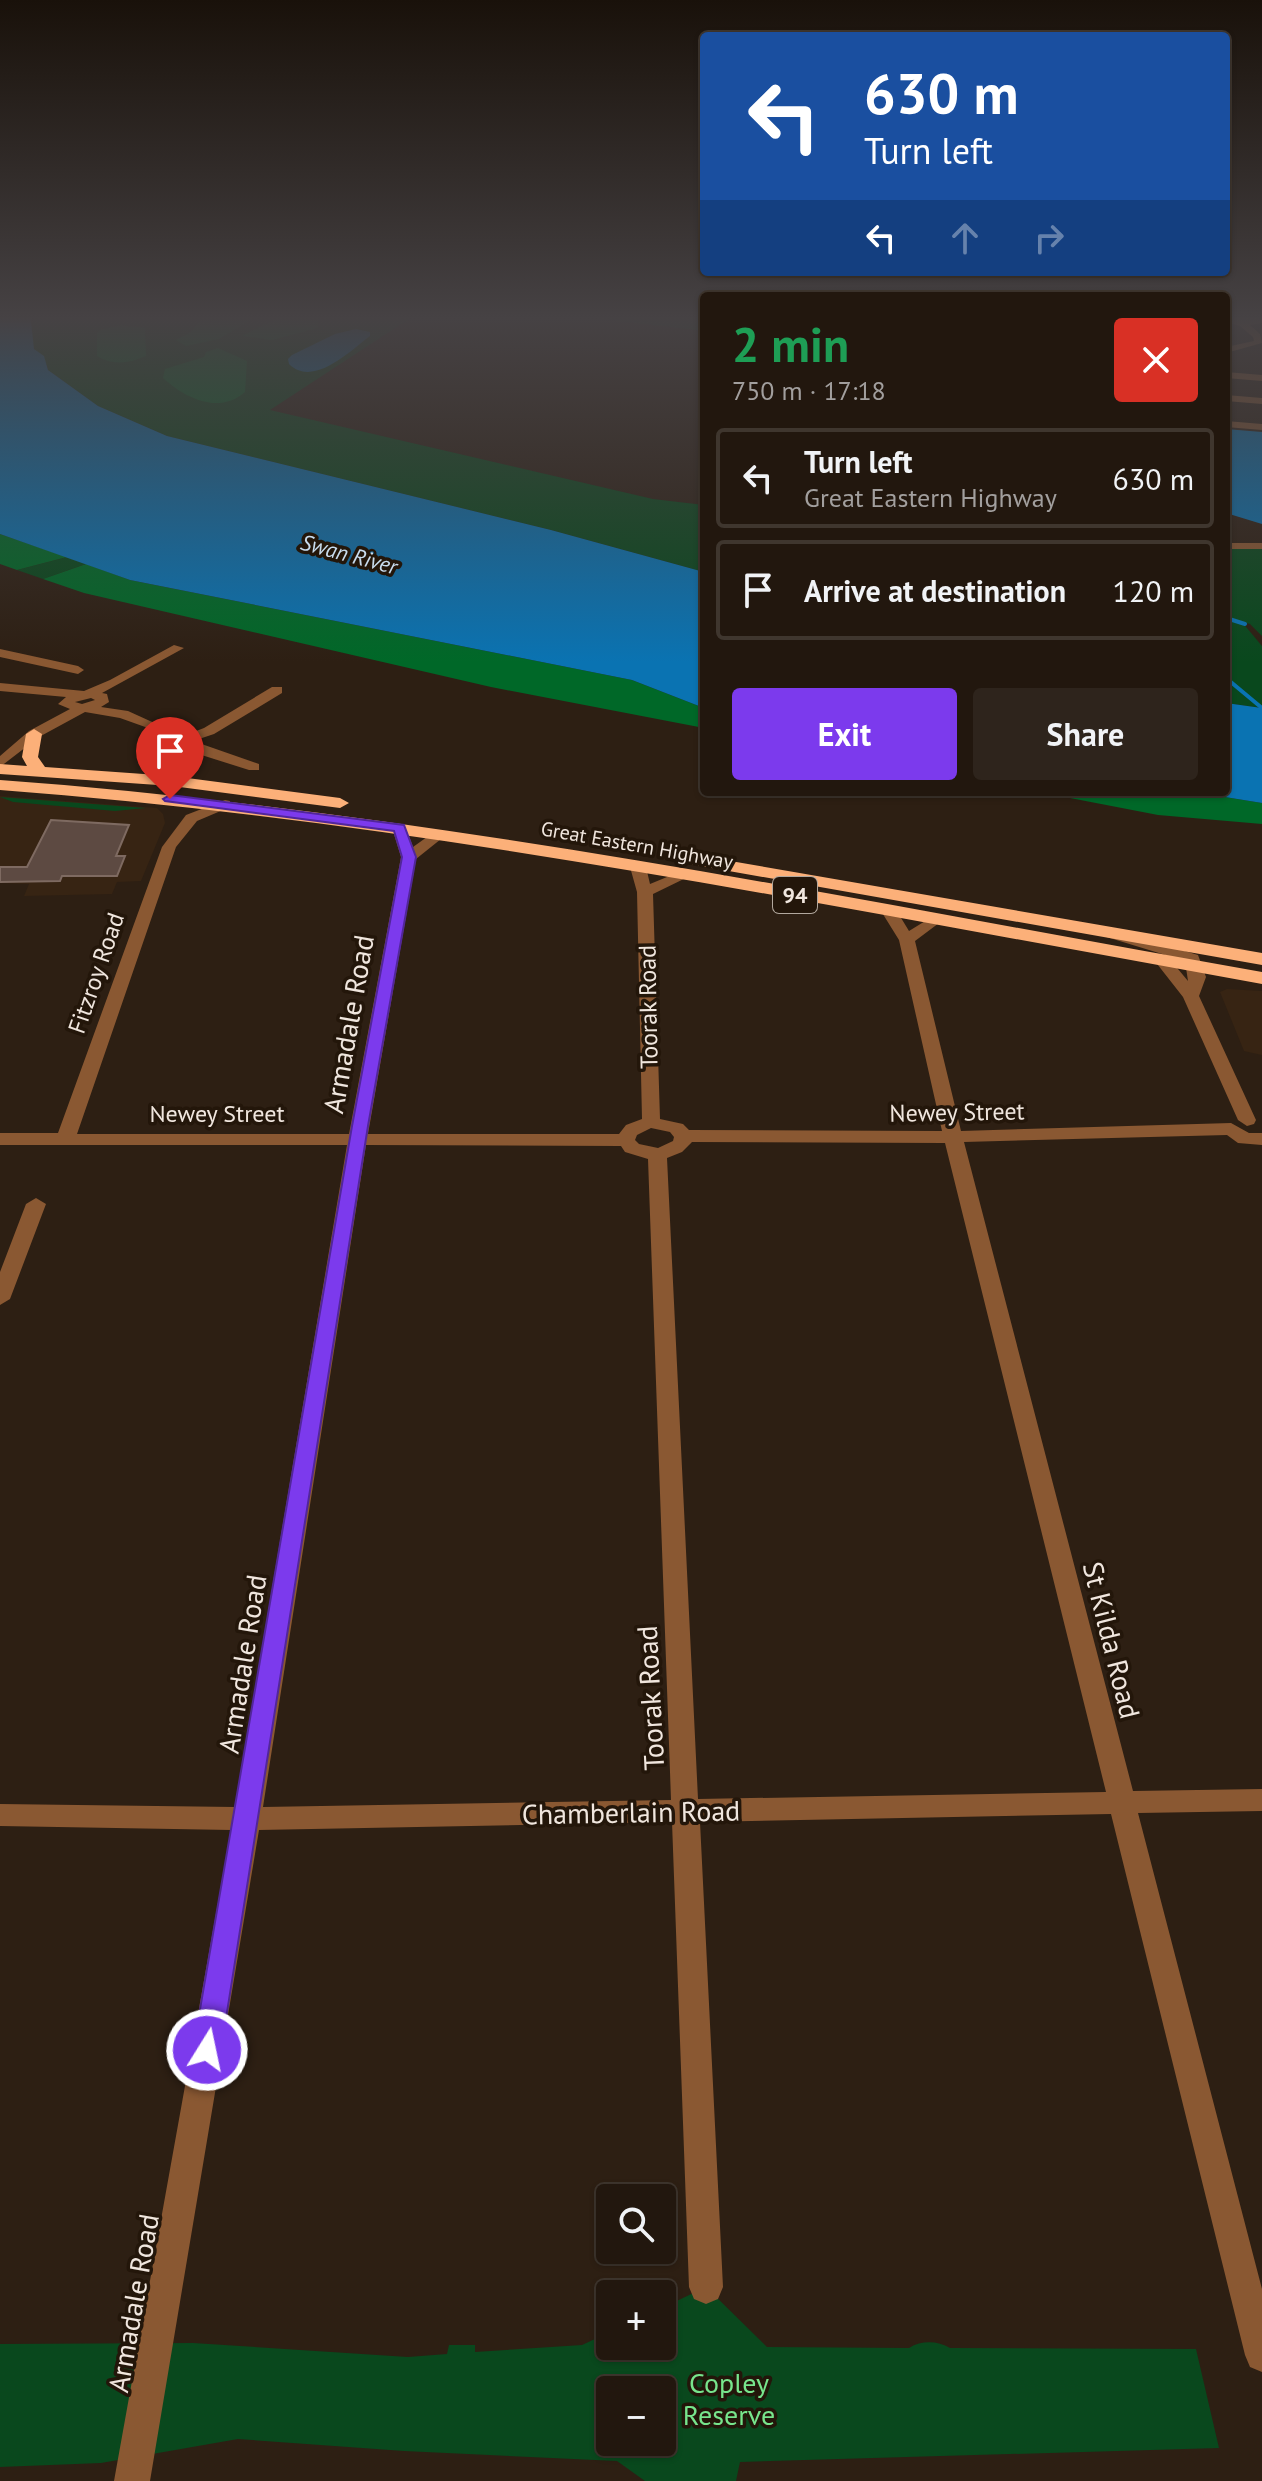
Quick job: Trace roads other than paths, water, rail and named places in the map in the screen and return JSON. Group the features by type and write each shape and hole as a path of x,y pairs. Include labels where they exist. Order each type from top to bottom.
{"highway":[{"path":"34,734 30,757 39,771"},
{"name":"Great Eastern Highway","path":"0,766 299,796 729,866 1262,959"},
{"name":"Great Eastern Highway","path":"0,785 225,804 399,828 638,867 1262,978"}],"street":[{"path":"1230,546 1262,546"},
{"path":"0,766 34,734 84,701 178,648"},
{"path":"0,653 78,670"},
{"path":"102,700 115,683"},
{"path":"0,689 84,701 102,700 123,714"},
{"path":"0,689 47,696 66,704"},
{"path":"180,741 209,731 277,690"},
{"path":"0,742 66,704 69,698 153,725 204,752 254,767"},
{"path":"170,799 179,828 195,813 225,804"},
{"name":"Fitzroy Road","path":"66,1138 169,847 179,828"},
{"name":"Armadale Road","path":"132,2481 247,1819 358,1137 409,857 399,828"},
{"path":"409,857 439,835"},
{"name":"Toorak Road","path":"638,867 645,892 651,1122"},
{"path":"645,892 684,875"},
{"name":"St Kilda Road","path":"889,911 907,940 953,1137 1262,2355"},
{"path":"907,940 935,920"},
{"path":"1106,932 1128,943 1192,958 1198,977 1191,996"},
{"path":"1162,960 1191,996 1253,1135"},
{"path":"651,1122 676,1128 684,1136 682,1144 672,1152 657,1155 632,1148 626,1140 628,1133 637,1126 651,1122"},
{"name":"Newey Street","path":"684,1136 1253,1135"},
{"name":"Newey Street","path":"0,1139 358,1137 626,1140"},
{"name":"Toorak Road","path":"657,1155 688,1811 706,2287"},
{"path":"0,1299 36,1204"},
{"name":"Chamberlain Road","path":"0,1815 247,1819 1262,1800"}],"water":[{"name":"Swan River","path":"0,431 155,431 551,530 700,571 700,706 632,680 130,580 0,534"},
{"path":"1230,431 1262,432 1262,524 1230,514"},
{"path":"1230,704 1262,708 1262,803 1219,796 1230,796"}],"waterway":[{"path":"1230,619 1245,624"},
{"path":"1230,681 1262,708"}],"park label":[{"name":"Copley Reserve","path":"729,2398"}]}
